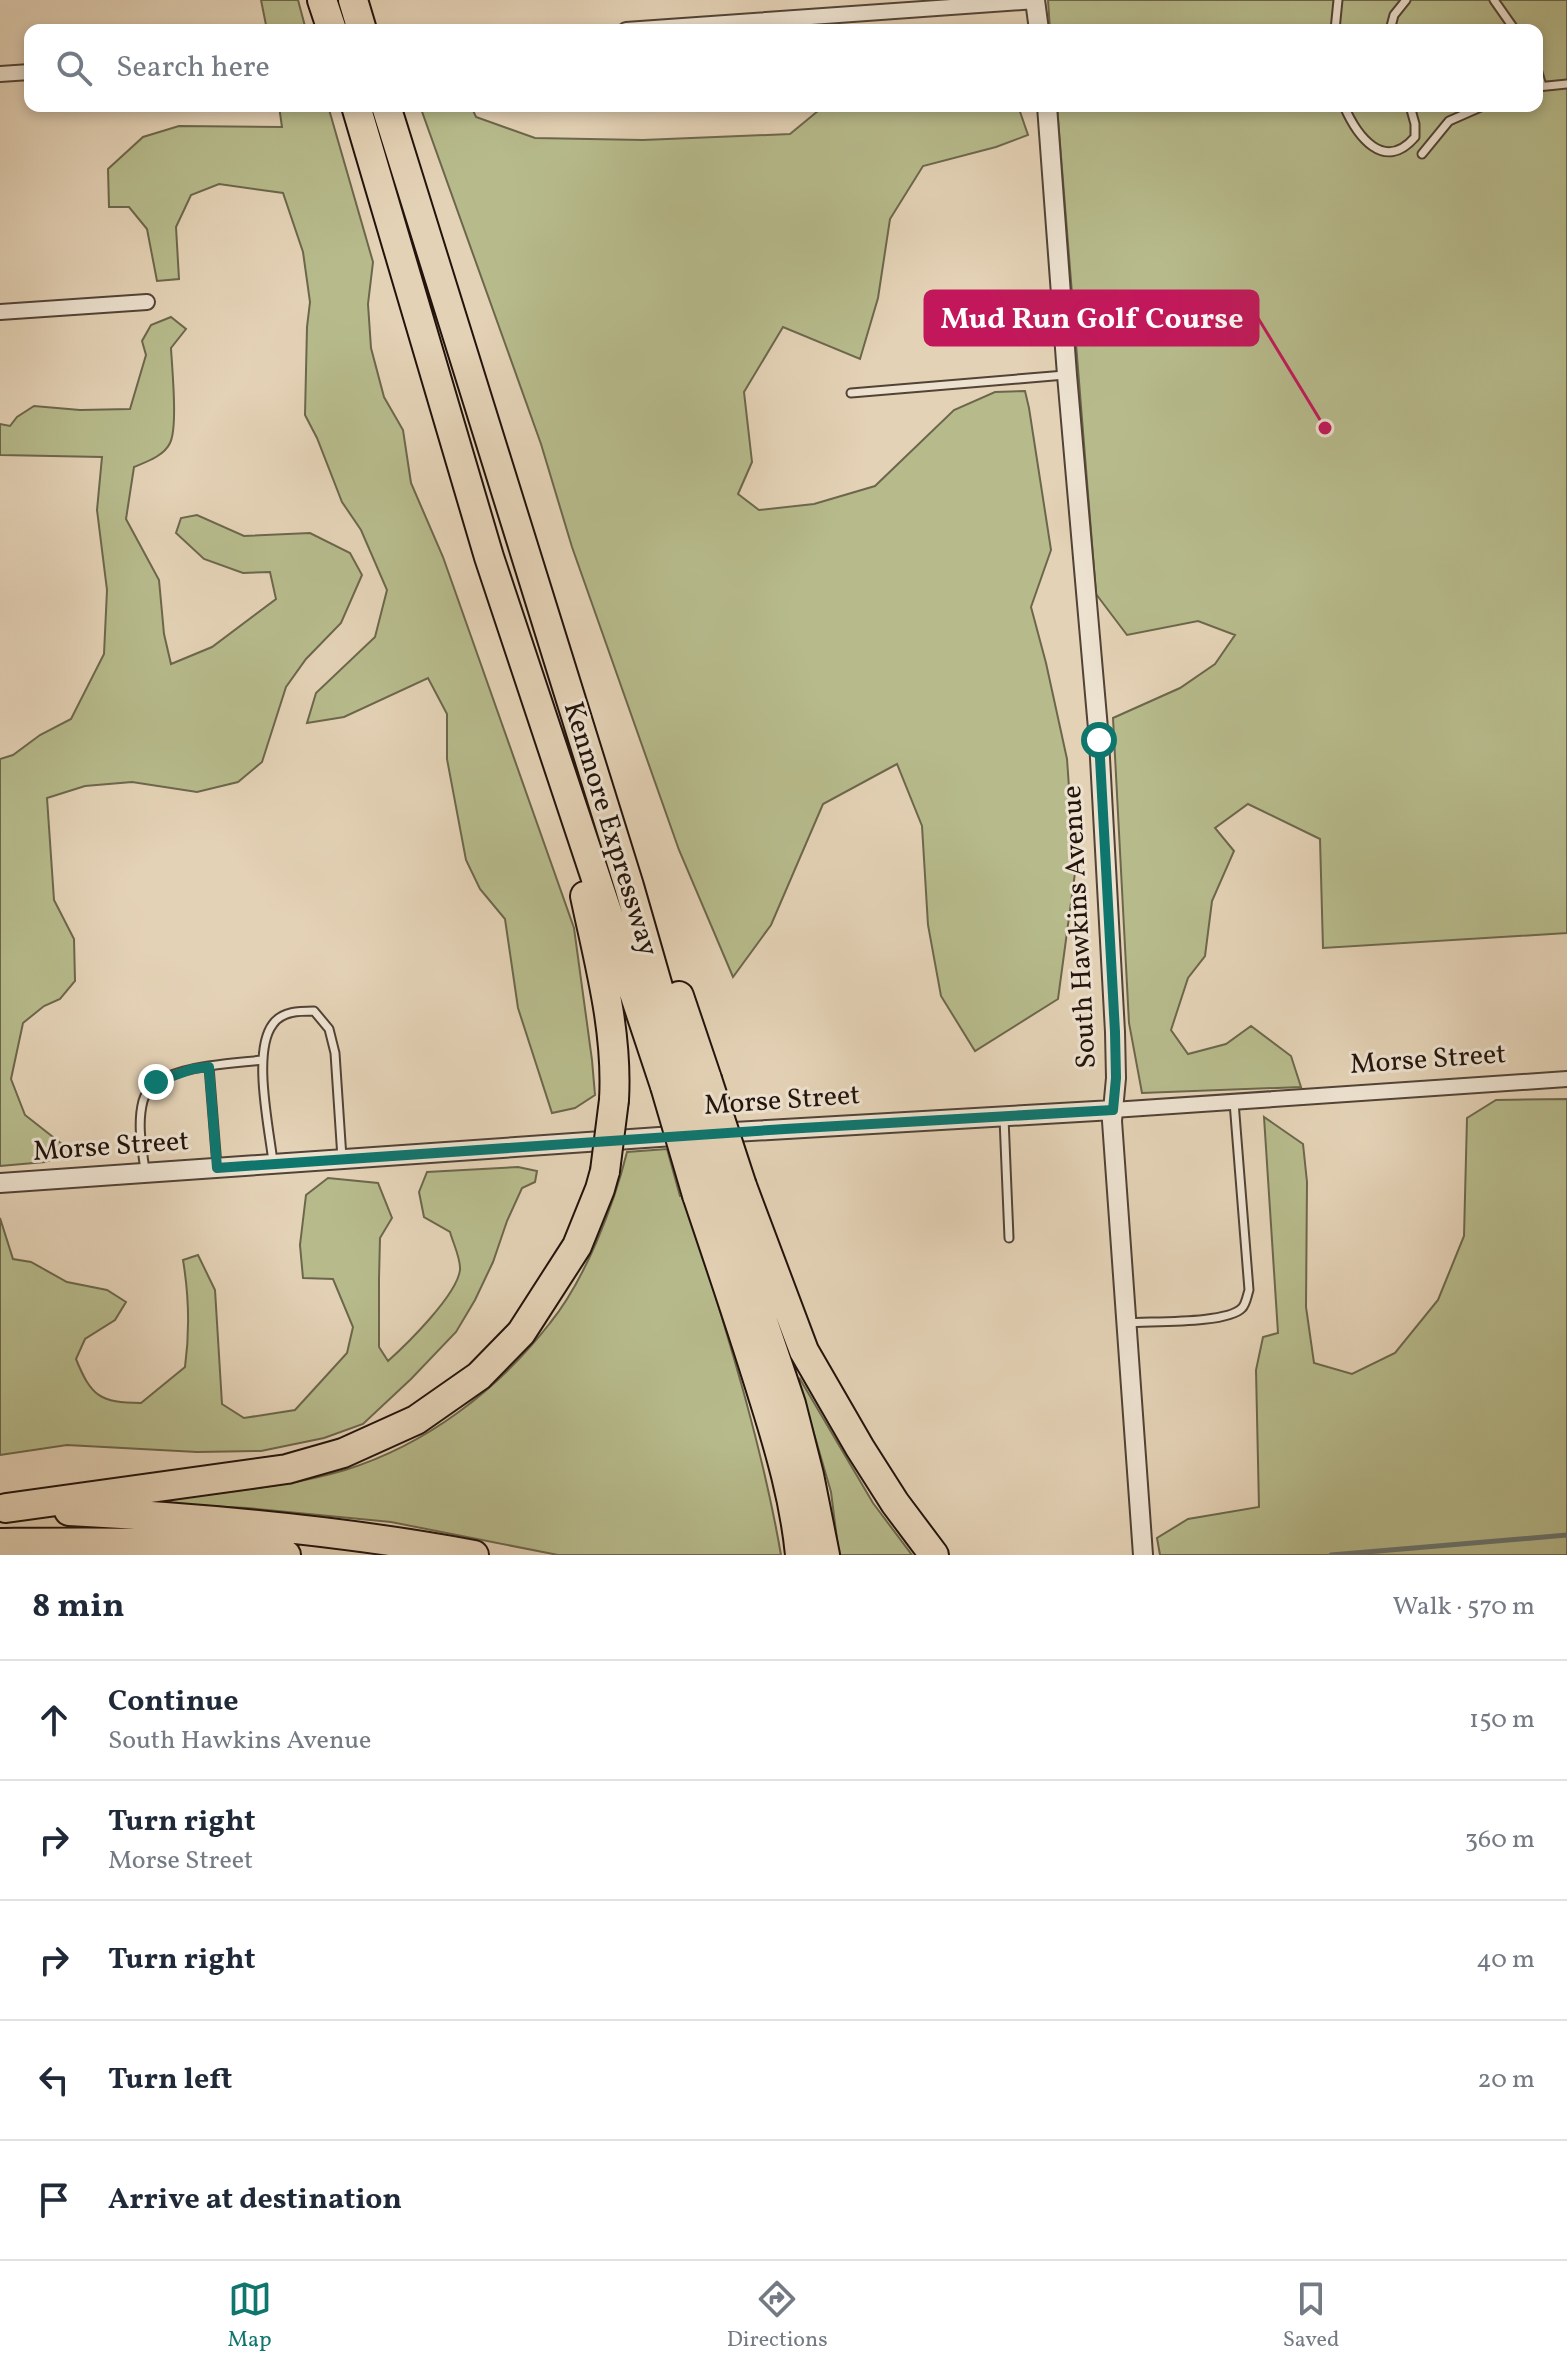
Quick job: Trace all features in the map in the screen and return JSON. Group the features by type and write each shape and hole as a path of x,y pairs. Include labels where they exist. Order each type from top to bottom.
{"highway":[{"path":"322,0 330,24"},
{"path":"353,0 360,24"},
{"name":"Kenmore Expressway","path":"358,112 489,557 557,762"},
{"path":"388,112 547,623 617,813 686,1082 791,1404 825,1555"},
{"path":"557,762 686,1082 719,1190 746,1341 781,1455 800,1555"},
{"path":"3,1508 287,1469 343,1453 416,1420 479,1376 521,1333 577,1246 600,1189 605,1171 616,1073 606,994 557,762"},
{"path":"719,1190 804,1351 867,1459 934,1555"},
{"path":"3,1508 166,1516 346,1536 474,1555"},
{"path":"0,1543 117,1542 253,1550 286,1555"}],"street":[{"path":"708,24 1036,0 1038,24"},
{"path":"0,74 24,72"},
{"name":"South Hawkins Avenue","path":"1047,112 1099,740 1115,1032 1113,1110 1143,1555"},
{"path":"0,312 147,302"},
{"name":"Morse Street","path":"0,1183 593,1141 1567,1079"}],"lane":[{"path":"1036,0 1046,0"},
{"path":"1336,24 1338,0"},
{"path":"1392,24 1394,15 1406,0"},
{"path":"1494,0 1511,24"},
{"path":"1543,87 1567,84"},
{"path":"1347,112 1354,129 1369,145 1394,151 1406,147 1415,137 1413,112"},
{"path":"1422,154 1449,121 1469,112"},
{"path":"851,393 1067,375"},
{"path":"273,1165 262,1060 273,1023 293,1011 314,1011 329,1029 335,1053 343,1160"},
{"path":"145,1173 140,1127 143,1101 149,1088 170,1076 262,1060"},
{"path":"209,1067 217,1168"},
{"path":"1125,1323 1212,1318 1232,1315 1243,1307 1249,1290 1234,1102"},
{"path":"1003,1116 1009,1238"}],"green space":[{"path":"261,0 298,0 304,24 266,24"},
{"path":"1048,0 1567,0 1567,933 1323,948 1320,839 1248,804 1215,828 1234,851 1212,901 1205,956 1188,978 1171,1030 1188,1054 1226,1044 1251,1026 1291,1056 1301,1087 1142,1093 1129,1023 1113,718 1180,688 1215,664 1235,635 1198,621 1127,635 1096,594 1057,112 1543,112 1543,24 1050,24"},
{"path":"280,112 330,112 373,262 368,304 371,348 384,397 403,430 411,483 443,557 574,928 595,1095 575,1108 552,1113 518,1008 505,919 480,889 466,860 447,759 447,714 428,678 344,717 307,723 316,693 375,637 387,590 361,530 342,502 305,415 310,302 303,252 283,193 219,184 191,195 176,227 179,279 157,281 147,229 129,207 109,207 108,169 143,137 179,126 282,127"},
{"path":"422,112 474,112 476,117 535,138 643,140 790,134 817,112 1020,112 1028,135 996,147 923,166 890,219 878,298 860,359 783,327 744,392 752,462 738,494 759,510 814,504 875,486 954,410 995,392 1025,391 1051,550 1031,607 1067,759 1075,873 1058,999 975,1051 941,996 928,925 922,826 897,764 823,804 771,925 733,977 679,850 572,547 541,444"},
{"path":"171,317 186,329 171,348 174,397 172,435 164,452 134,467 126,519 159,580 164,634 171,664 212,647 276,599 270,572 243,573 204,559 176,533 181,518 197,515 244,536 310,533 350,553 362,575 341,623 306,659 286,687 262,762 238,782 197,792 132,782 85,786 47,798 54,900 74,939 75,981 60,999 44,1006 23,1023 11,1079 25,1115 72,1152 45,1162 0,1166 0,759 13,755 40,735 71,719 104,654 107,590 97,510 102,457 0,455 0,424 10,426 17,417 34,406 80,410 130,409 146,355 142,341 151,325"},
{"path":"1567,1099 1567,1555 1160,1555 1157,1538 1188,1519 1259,1507 1256,1370 1263,1337 1278,1333 1264,1117 1303,1144 1307,1182 1306,1307 1314,1363 1352,1374 1395,1353 1438,1300 1464,1236 1467,1118 1496,1100"},
{"path":"667,1149 680,1196 685,1196 739,1374 781,1555 558,1555 391,1522 170,1504 171,1499 280,1485 345,1470 404,1446 458,1412 530,1348 563,1305 597,1241 627,1152"},
{"path":"518,1167 537,1171 535,1182 522,1188 493,1262 456,1332 363,1424 324,1438 261,1451 197,1452 67,1445 0,1455 0,1218 13,1259 31,1262 67,1282 107,1290 126,1302 115,1320 85,1339 76,1359 92,1389 106,1399 116,1401 141,1403 185,1367 188,1313 183,1260 198,1255 215,1290 222,1404 244,1418 295,1410 347,1353 353,1327 333,1279 303,1278 300,1245 306,1195 328,1178 378,1183 392,1218 380,1238 379,1347 388,1361 441,1305 460,1270 450,1232 424,1217 419,1192 427,1172"},
{"path":"800,1379 873,1503 912,1555 839,1555 831,1492"}],"waterway":[{"path":"1331,1555 1567,1535"}],"place":[{"name":"Mud Run Golf Course","path":"1325,428"}],"route":[{"path":"156,1082 192,1069 209,1067 217,1168 475,1152 593,1141 1113,1110 1115,1032 1099,740"}]}
